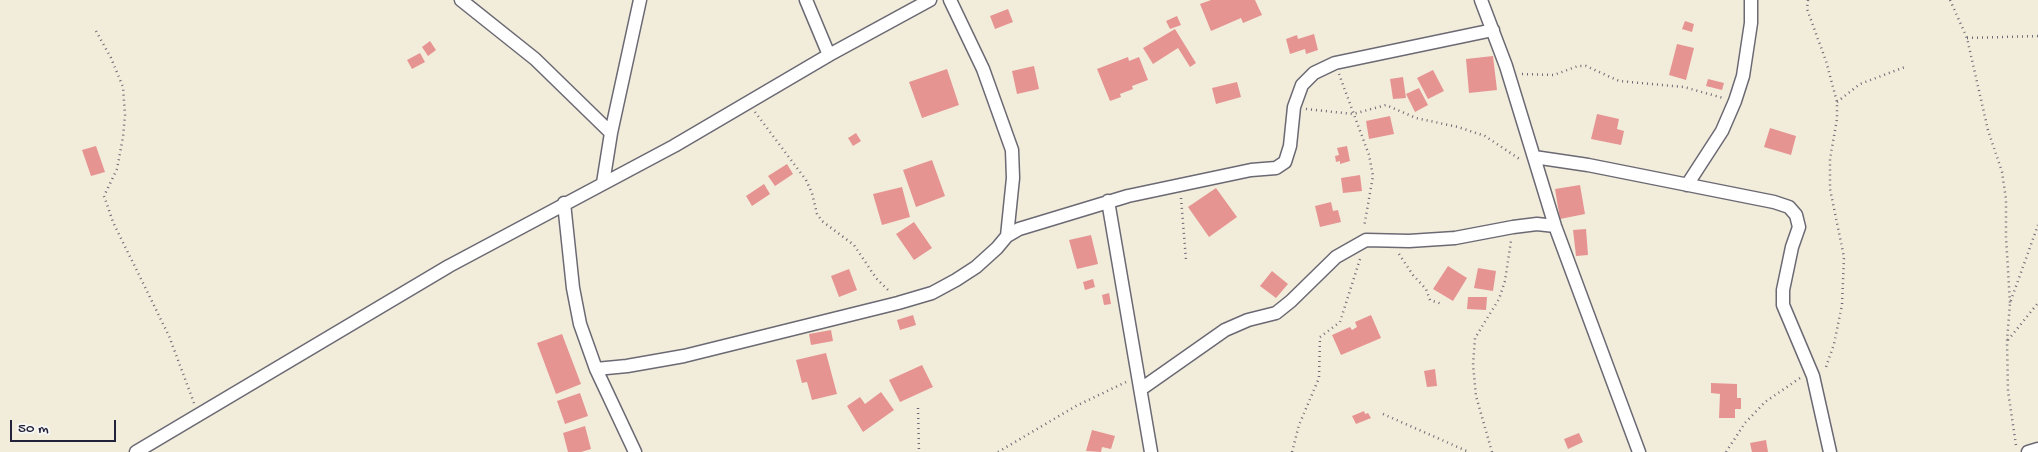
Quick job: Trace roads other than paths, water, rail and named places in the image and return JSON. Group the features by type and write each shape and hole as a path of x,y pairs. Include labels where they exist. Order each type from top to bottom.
{"street":[{"path":"461,0 535,59 611,133"},
{"path":"603,183 611,133 640,0"},
{"path":"806,0 829,54"},
{"path":"136,452 449,266 674,146 829,54 930,0"},
{"path":"950,0 983,69 1012,150 1013,178 1007,236"},
{"path":"1481,0 1508,74 1555,226 1639,452"},
{"path":"1687,185 1722,131 1735,101 1743,76 1751,23 1751,0"},
{"path":"596,369 628,366 684,356 932,293 976,267 998,248 1007,236 1019,229 1108,202 1181,184 1251,170 1276,168 1285,162 1290,146 1294,107 1302,85 1314,73 1335,63 1493,30"},
{"path":"1534,157 1588,165 1774,202 1789,207 1796,216 1799,226 1792,247 1783,290 1783,305 1810,370 1830,452"},
{"path":"1108,202 1151,452"},
{"path":"564,203 573,288 580,324 596,369 632,451"},
{"path":"1141,389 1226,330 1248,320 1276,313 1291,302 1336,257 1364,241 1456,238 1537,224 1555,226"},
{"path":"2028,452 2038,449"}]}
